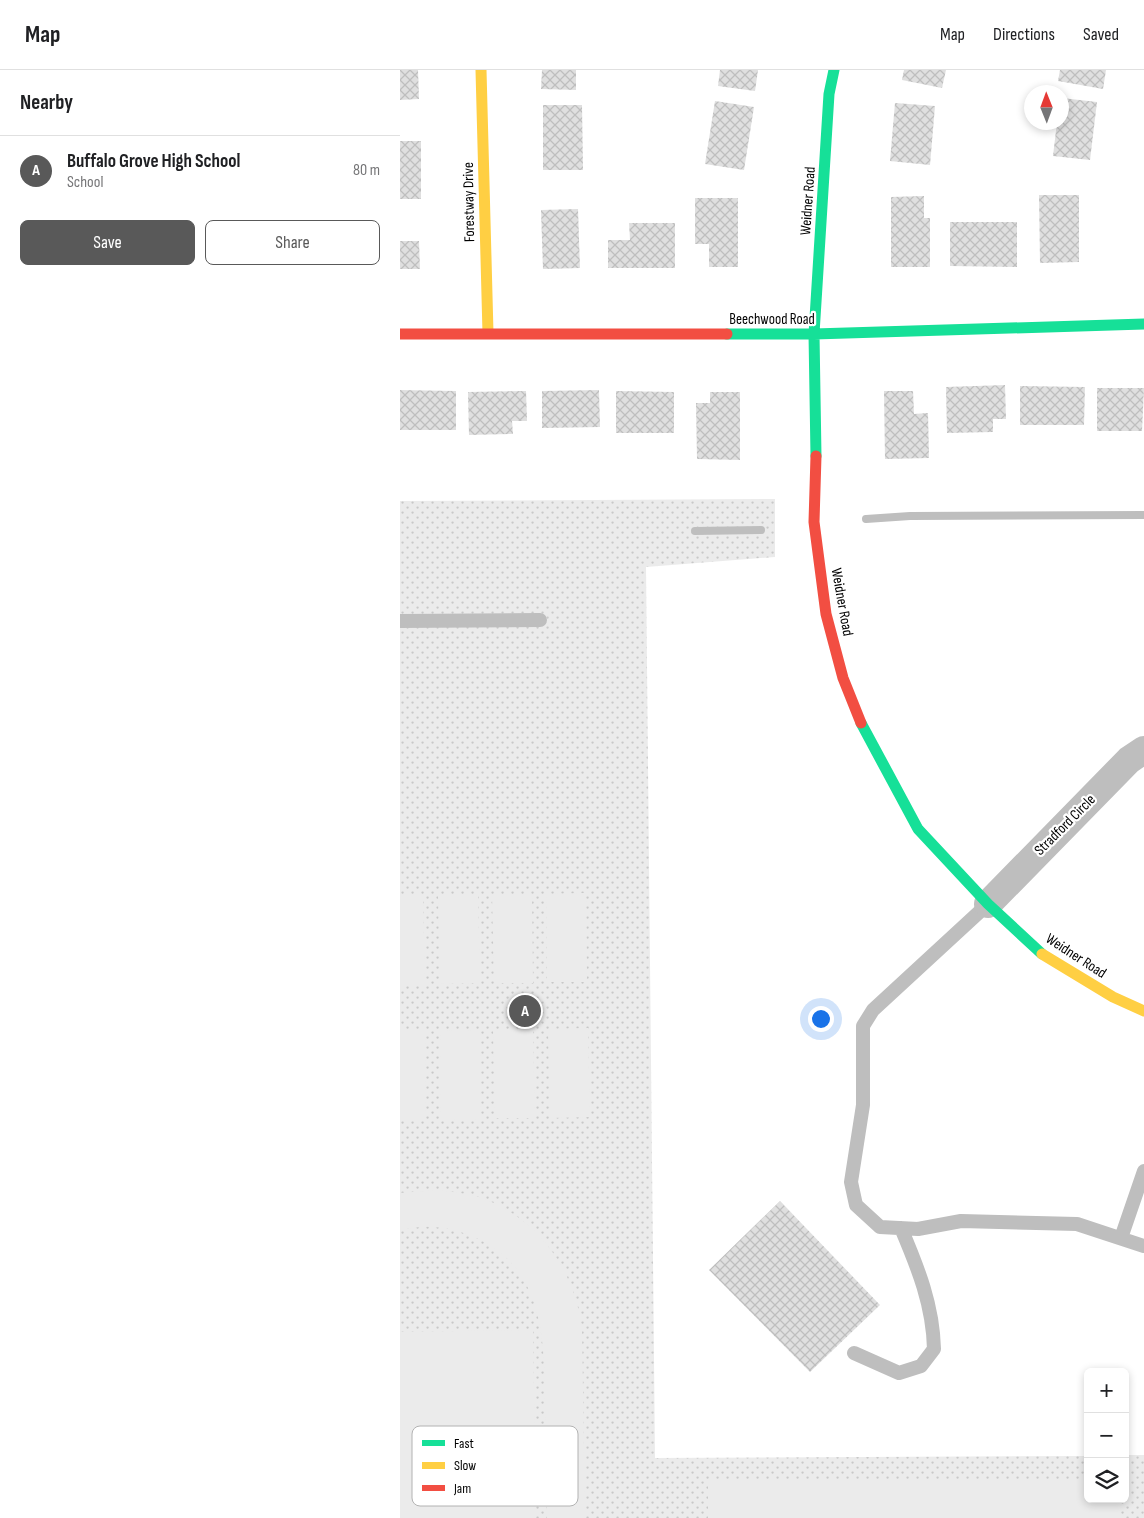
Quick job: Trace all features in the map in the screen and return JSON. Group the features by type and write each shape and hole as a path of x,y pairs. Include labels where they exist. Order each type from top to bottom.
{"street":[{"name":"Forestway Drive","path":"481,70 488,333"},
{"name":"Weidner Road","path":"834,70 830,94 814,334 816,493 814,522 826,614 843,678 867,737 918,829 988,904 1045,958 1113,997 1144,1011"},
{"name":"Beechwood Road","path":"400,334 814,334 1144,324"},
{"name":"Stradford Circle","path":"988,904 1129,760 1144,750"}],"lane":[{"path":"400,621 540,620"},
{"path":"988,904 873,1010 863,1026 863,1105 851,1182 856,1205 880,1227 918,1229 961,1221 1077,1224 1144,1246"},
{"path":"1121,1238 1144,1171"},
{"path":"854,1353 899,1373 921,1366 934,1349 933,1322 922,1279 901,1228"}],"shaded area":[{"path":"775,499 775,557 646,567 655,1458 1084,1456 1084,1503 1129,1503 1129,1455 1144,1455 1144,1518 400,1518 400,501"},
{"path":"586,893 587,982 547,982 546,894"},
{"path":"492,894 532,894 533,983 494,983"},
{"path":"400,895 423,895 425,984 400,984"},
{"path":"438,895 478,895 480,983 440,984"},
{"path":"588,1028 590,1117 550,1118 548,1029"},
{"path":"493,1029 533,1029 535,1118 495,1118"},
{"path":"480,1030 481,1119 441,1120 440,1031"},
{"path":"400,1031 425,1031 426,1119 400,1120"},
{"path":"436,1190 482,1198 502,1207 521,1219 537,1233 551,1250 562,1268 578,1308 582,1329 585,1518 547,1518 547,1506 578,1506 578,1426 546,1426 544,1360 541,1335 536,1311 528,1288 516,1268 498,1251 474,1237 437,1227 418,1227 400,1231 400,1193"},
{"path":"533,1330 535,1426 412,1426 412,1506 536,1506 536,1518 400,1518 400,1332"},
{"path":"708,1481 1084,1481 1084,1503 1119,1503 1119,1518 708,1518"}],"building":[{"path":"400,70 418,70 419,99 400,100"},
{"path":"542,70 576,70 576,90 541,89"},
{"path":"720,70 758,70 755,91 718,86"},
{"path":"904,70 946,70 942,88 902,80"},
{"path":"1060,70 1106,70 1103,89 1058,81"},
{"path":"1069,99 1097,102 1090,160 1053,156 1056,130 1069,130"},
{"path":"715,101 754,107 744,170 705,164"},
{"path":"895,103 935,106 930,165 890,161"},
{"path":"543,105 582,105 583,170 543,170"},
{"path":"400,141 421,141 421,199 400,199"},
{"path":"1039,195 1079,195 1079,262 1040,263"},
{"path":"924,196 924,218 930,218 930,267 891,267 891,197"},
{"path":"695,198 738,198 738,267 709,267 709,244 695,244"},
{"path":"578,209 580,268 543,269 541,210"},
{"path":"950,222 1017,222 1017,267 950,266"},
{"path":"629,223 675,223 675,268 608,268 608,240 630,240"},
{"path":"400,241 419,241 420,269 400,269"},
{"path":"1005,385 1006,419 993,419 993,432 947,433 946,387"},
{"path":"1020,386 1085,387 1084,425 1020,425"},
{"path":"1097,388 1144,388 1142,431 1097,431"},
{"path":"400,390 456,391 456,430 400,430"},
{"path":"599,390 600,427 542,428 542,391"},
{"path":"526,391 527,421 512,421 513,434 469,435 468,392"},
{"path":"616,391 674,392 674,433 616,433"},
{"path":"884,391 913,391 914,414 928,413 929,458 885,459"},
{"path":"710,392 740,392 740,460 697,459 696,403 710,403"},
{"path":"780,1201 880,1305 810,1372 709,1270"}],"waterway":[{"path":"866,519 910,516 1144,515"},
{"path":"695,531 761,530"}],"traffic: fast":[{"path":"816,456 814,334 829,94 834,70"},
{"path":"727,334 814,334 1144,324"},
{"path":"861,723 918,829 988,904 1042,954"}],"traffic: slow":[{"path":"481,70 488,333"},
{"path":"1042,954 1113,997 1144,1011"}],"traffic: jam":[{"path":"400,334 727,334"},
{"path":"816,456 814,522 826,614 843,678 861,723"}],"place":[{"name":"Buffalo Grove High School","path":"525,1011"}]}
